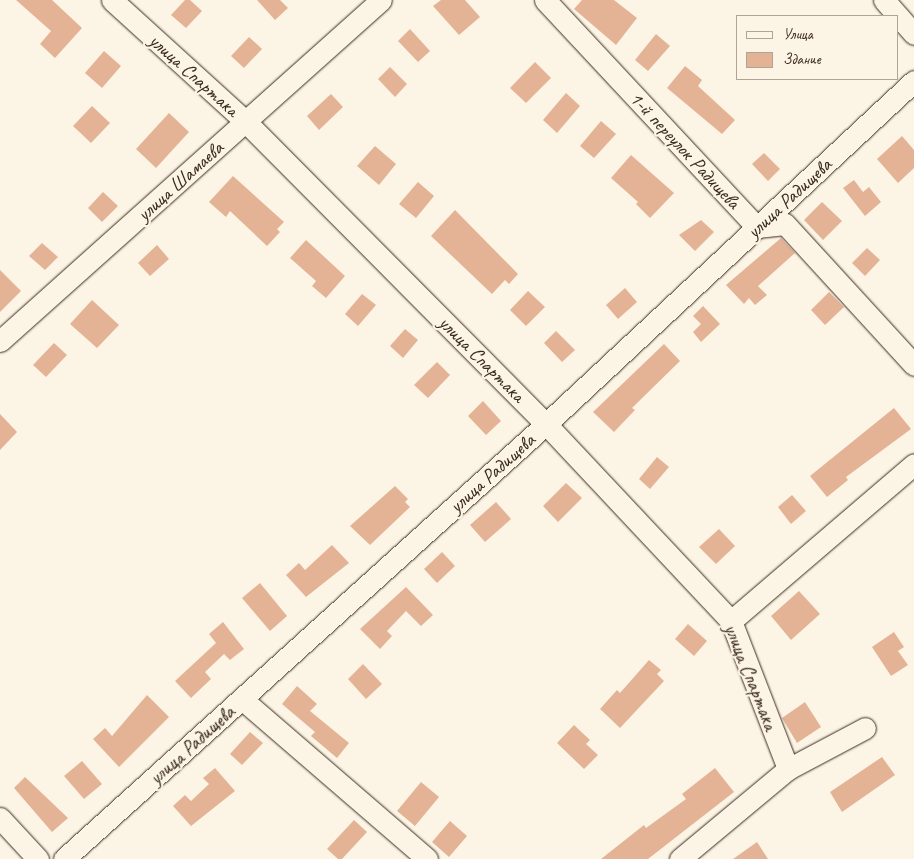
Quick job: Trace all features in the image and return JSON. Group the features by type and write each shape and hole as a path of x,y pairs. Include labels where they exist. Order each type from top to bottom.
{"street":[{"name":"улица Спартака","path":"112,0 246,122 546,424 731,621 788,769"},
{"name":"улица Шамаева","path":"0,341 381,0"},
{"name":"1-й переулок Радищева","path":"544,0 757,228 785,224 914,365"},
{"path":"884,0 897,15"},
{"path":"899,17 914,34"},
{"name":"улица Радищева","path":"64,859 243,700 546,424 914,82"},
{"path":"731,621 914,464"},
{"path":"243,700 427,859"},
{"path":"680,859 788,769 864,728"},
{"path":"0,818 38,859"}],"building":[{"path":"16,0 52,0 82,28 55,58 40,44 51,31"},
{"path":"185,0 190,0 202,11 186,28 171,15"},
{"path":"257,0 280,0 288,8 275,20"},
{"path":"441,0 465,0 480,17 459,35 433,6"},
{"path":"582,0 614,0 637,18 616,45 574,9"},
{"path":"410,29 430,51 418,62 398,41"},
{"path":"656,34 670,46 648,71 635,60"},
{"path":"249,37 262,49 244,68 231,56"},
{"path":"104,51 121,66 102,88 85,73"},
{"path":"535,62 551,78 526,103 510,88"},
{"path":"685,66 702,80 698,86 735,120 722,134 667,88"},
{"path":"390,67 407,84 395,97 378,79"},
{"path":"566,93 580,106 557,133 543,120"},
{"path":"331,94 343,107 319,130 307,116"},
{"path":"92,106 110,123 91,143 73,126"},
{"path":"169,113 189,132 156,168 136,149"},
{"path":"601,121 616,134 594,158 580,146"},
{"path":"902,136 914,150 914,168 898,183 877,159"},
{"path":"375,146 396,164 379,185 357,166"},
{"path":"764,153 780,169 768,181 752,164"},
{"path":"631,155 674,193 650,218 636,204 638,202 611,178"},
{"path":"233,176 284,222 277,229 280,232 267,246 230,211 226,217 209,202"},
{"path":"854,180 863,192 869,187 881,202 865,216 843,188"},
{"path":"418,182 434,196 416,218 399,204"},
{"path":"103,192 118,206 102,222 88,208"},
{"path":"822,202 842,221 823,240 804,220"},
{"path":"455,210 518,274 509,284 505,280 492,294 431,236"},
{"path":"701,220 714,232 695,251 679,235"},
{"path":"781,238 795,253 758,286 767,295 755,305 749,298 744,304 726,285"},
{"path":"306,240 345,276 326,298 312,286 316,281 290,258"},
{"path":"42,243 58,257 45,270 29,256"},
{"path":"157,245 169,259 150,276 138,263"},
{"path":"867,248 880,260 865,276 852,263"},
{"path":"0,270 21,291 0,312"},
{"path":"625,288 637,302 618,319 606,305"},
{"path":"528,291 545,307 526,326 510,310"},
{"path":"829,292 844,307 825,325 811,310"},
{"path":"362,294 376,305 358,326 345,314"},
{"path":"92,300 119,325 97,348 70,324"},
{"path":"703,306 720,324 701,342 693,332 701,324 693,316"},
{"path":"405,329 418,340 403,358 390,346"},
{"path":"556,331 575,350 562,362 544,343"},
{"path":"54,343 67,355 46,377 33,365"},
{"path":"664,344 680,361 632,408 635,410 614,432 593,412"},
{"path":"437,362 450,375 428,398 414,385"},
{"path":"483,401 501,421 486,435 468,416"},
{"path":"894,408 911,429 846,477 848,480 827,497 810,476"},
{"path":"0,414 17,432 0,450"},
{"path":"657,457 669,467 650,489 639,479"},
{"path":"566,483 582,498 558,522 543,506"},
{"path":"395,486 408,499 405,502 410,507 370,545 350,526"},
{"path":"792,495 806,511 791,524 778,507"},
{"path":"496,502 511,519 485,542 470,525"},
{"path":"719,529 735,546 716,564 699,547"},
{"path":"332,545 349,563 306,597 286,575 299,563 305,570"},
{"path":"442,552 455,566 437,583 424,569"},
{"path":"260,583 287,616 270,631 242,598"},
{"path":"406,587 433,615 421,626 406,611 387,631 392,636 380,649 360,629"},
{"path":"799,591 820,614 791,640 771,616"},
{"path":"223,622 244,649 230,660 224,654 205,672 211,679 191,698 175,681 216,643 209,634"},
{"path":"688,624 707,641 694,656 675,639"},
{"path":"894,632 904,647 898,651 908,665 891,676 872,647"},
{"path":"649,660 661,670 657,674 664,681 620,728 600,709 617,690 620,693"},
{"path":"363,664 382,684 366,699 348,679"},
{"path":"297,686 317,704 310,711 349,743 337,758 311,736 315,732 282,704"},
{"path":"147,695 169,717 119,767 93,739 105,728 112,736"},
{"path":"805,702 821,727 797,743 782,718"},
{"path":"574,725 590,740 586,744 598,755 584,769 557,743"},
{"path":"250,732 263,743 242,765 230,754"},
{"path":"882,757 895,775 842,812 830,792"},
{"path":"82,761 102,784 84,799 64,776"},
{"path":"215,768 235,791 191,826 173,806 185,795 191,801 209,784 203,778"},
{"path":"715,768 734,792 648,859 601,859 644,825 646,828 686,799 682,794"},
{"path":"25,777 68,818 52,832 14,788"},
{"path":"421,782 439,797 415,826 397,811"},
{"path":"354,820 367,832 342,859 338,859 327,849"},
{"path":"450,821 467,836 449,857 432,842"},
{"path":"757,842 768,859 733,859"}]}
